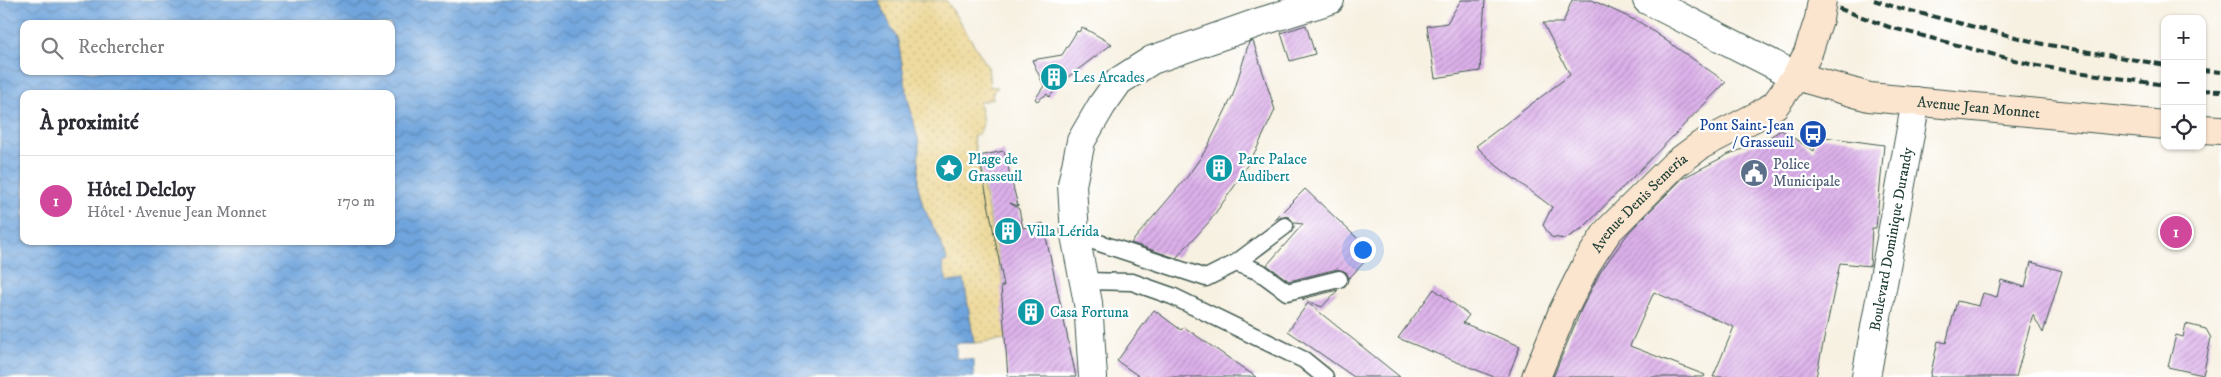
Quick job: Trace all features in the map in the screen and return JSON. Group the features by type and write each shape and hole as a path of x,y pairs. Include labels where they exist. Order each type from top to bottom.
{"main road":[{"name":"Avenue Denis Semeria","path":"1536,377 1567,303 1587,263 1608,231 1674,165 1701,145 1759,116 1775,105 1802,65 1819,19 1822,0"},
{"name":"Avenue Jean Monnet","path":"1802,65 1869,97 2161,125"},
{"path":"2206,129 2221,130"}],"street":[{"path":"1093,377 1088,303 1075,235 1072,185 1081,141 1120,81 1152,60 1262,21 1330,0"},
{"path":"1647,0 1802,65"},
{"name":"Boulevard Dominique Durandy","path":"1866,377 1916,101"}],"lane":[{"path":"1075,235 1206,278 1236,263 1285,226"},
{"path":"1236,263 1260,272 1287,292 1339,279"},
{"path":"1084,280 1132,282 1172,296 1304,360 1325,377"}],"sand":[{"name":"Plage de Grasseuil","path":"878,0 946,0 988,67 990,87 998,87 992,93 993,99 979,102 982,126 978,134 973,137 1005,292 1006,339 974,343 964,280 947,283 941,263 947,261 942,245 923,206 918,186 919,143 908,99 898,41"}],"water":[{"path":"0,0 878,0 898,41 908,99 919,143 918,186 923,206 942,245 947,261 942,263 947,282 964,280 974,343 956,343 956,358 974,360 974,377 0,377"}],"building":[{"path":"1461,0 1485,0 1480,71 1435,78 1427,26 1447,23"},
{"path":"1572,0 1592,0 1641,23 1726,82 1583,228 1565,239 1551,237 1543,225 1552,207 1497,166 1476,146 1570,75 1543,23 1563,23"},
{"path":"1306,25 1315,54 1290,61 1281,33"},
{"path":"1082,27 1112,44 1068,77 1049,97 1047,94 1037,101 1035,99 1044,86 1032,60 1062,55 1077,31 1079,32"},
{"name":"Parc Palace Audibert","path":"1253,41 1275,110 1257,148 1236,184 1209,222 1176,258 1131,243 1188,176 1207,148 1233,95 1249,42"},
{"path":"1781,130 1814,151 1817,136 1884,145 1876,228 1872,228 1870,266 1840,263 1816,377 1713,377 1734,327 1654,292 1630,346 1705,375 1704,377 1553,377 1582,308 1601,271 1629,232 1683,178 1729,154 1762,142"},
{"path":"1004,151 1018,206 1010,203 1019,209 1023,228 1043,223 1076,377 1008,377 1001,286 1004,286 979,156"},
{"path":"1305,189 1373,253 1349,278 1346,272 1337,269 1289,281 1267,265 1303,224 1294,223 1289,217 1284,216 1274,220"},
{"path":"2031,262 2062,271 2043,333 2033,315 2016,377 1930,377 1938,341 1946,343 1957,301 1979,306 1983,293 1997,297 2001,280 2025,287"},
{"path":"1434,289 1469,315 1463,323 1520,346 1508,377 1494,377 1398,338"},
{"path":"1338,290 1322,307 1302,299"},
{"path":"1308,303 1400,377 1354,377 1288,331"},
{"path":"1154,310 1181,330 1184,327 1256,377 1140,377 1117,361"},
{"path":"2186,324 2206,329 2211,338 2203,375 2168,367 2176,335 2183,337"}],"railway":[{"path":"1816,0 1889,27 2037,66 2161,84"},
{"path":"1874,0 2043,44 2161,64"},
{"path":"2206,70 2221,72"},
{"path":"2206,90 2221,91"}],"place":[{"name":"Les Arcades","path":"1054,77"},
{"name":"Pont Saint-Jean / Grasseuil","path":"1813,134"},
{"name":"Plage de Grasseuil","path":"949,168"},
{"name":"Parc Palace Audibert","path":"1219,168"},
{"name":"Police Municipale","path":"1754,173"},
{"name":"Villa Lérida","path":"1008,231"},
{"name":"Hôtel Delcloy","path":"2176,232"},
{"name":"Casa Fortuna","path":"1031,312"}]}
